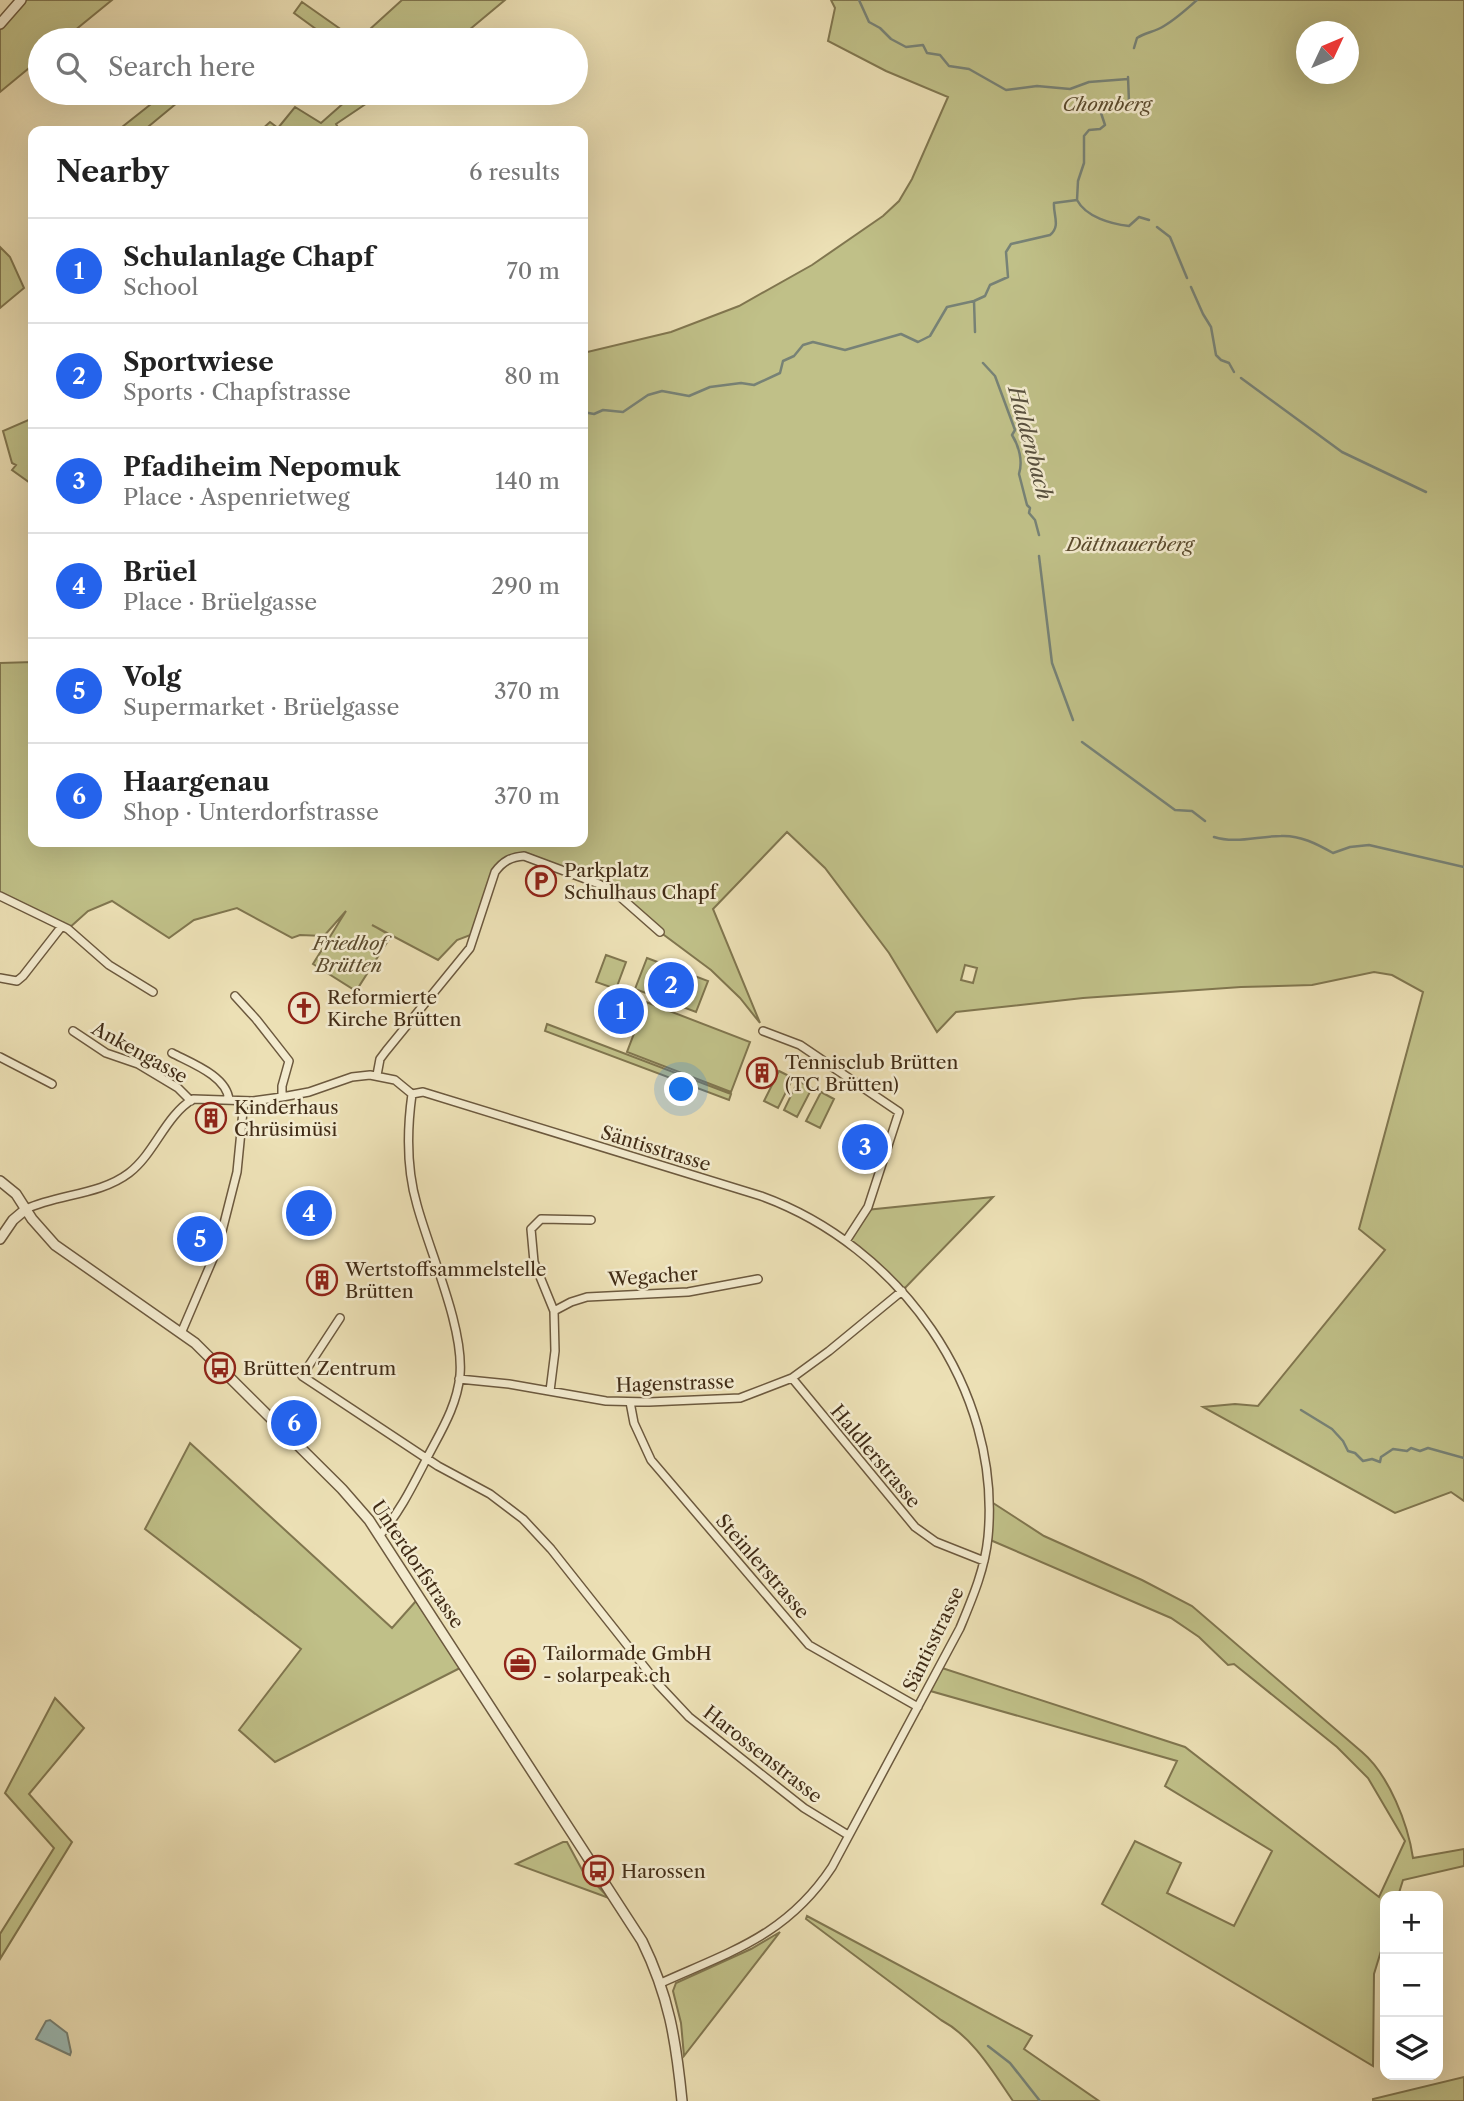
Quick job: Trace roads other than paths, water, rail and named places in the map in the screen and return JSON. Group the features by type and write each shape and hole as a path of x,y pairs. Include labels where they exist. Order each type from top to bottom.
{"street":[{"path":"0,24 21,0"},
{"path":"0,1239 13,1220 26,1209 59,1197 105,1186 128,1174 146,1156 173,1118 191,1101 244,1101 304,1094 352,1077 377,1075 380,1059 470,948 495,872 501,864 513,857 524,856 599,884 618,895 660,932"},
{"path":"0,896 65,928 109,965 153,992"},
{"path":"0,978 17,981 65,928"},
{"path":"235,996 257,1019 289,1061 282,1097"},
{"name":"Ankengasse","path":"73,1031 106,1053 138,1064 178,1088 191,1101"},
{"path":"764,1031 800,1045 899,1112 868,1207 846,1241"},
{"path":"172,1053 221,1082 227,1089 229,1100"},
{"path":"0,1057 52,1084"},
{"name":"Säntisstrasse","path":"377,1075 400,1082 412,1094 423,1092 789,1206 846,1241 878,1266 902,1291 942,1347 964,1387 976,1418 984,1444 990,1501 984,1561 960,1628 832,1867 812,1894 778,1926 746,1945 661,1983"},
{"path":"380,1535 401,1507 447,1420 459,1379 459,1343 416,1204 411,1178 412,1094"},
{"path":"182,1331 218,1247 237,1172 244,1101"},
{"name":"Unterdorfstrasse","path":"0,1181 16,1194 39,1228 55,1245 182,1331 342,1489 380,1535 642,1941 661,1983 673,2024 681,2101"},
{"path":"550,1391 555,1351 554,1311 534,1262 531,1229 541,1219 591,1220"},
{"name":"Wegacher","path":"554,1311 580,1298 688,1292 758,1279"},
{"name":"Hagenstrasse","path":"459,1379 509,1384 606,1401 740,1398 792,1378 830,1351 902,1291"},
{"name":"Harossenstrasse","path":"340,1318 302,1376 427,1458 490,1494 523,1519 551,1549 658,1684 689,1717 804,1808 848,1835"},
{"name":"Haldlerstrasse","path":"792,1378 915,1527 936,1542 984,1561"},
{"name":"Steinlerstrasse","path":"630,1402 634,1423 650,1460 809,1644 918,1706"}],"water":[{"path":"50,2020 67,2033 70,2055 36,2039 46,2021"}],"waterway":[{"path":"859,0 869,22 891,39 906,47 923,45 927,53 940,55 949,66 969,69 1006,90 1037,86 1070,89 1089,82 1128,79"},
{"path":"1134,48 1137,38 1161,28 1197,0"},
{"path":"588,413 594,414 603,410 623,412 648,395 662,391 689,396 710,387 741,383 754,385 780,373 783,361 794,356 803,345 813,342 845,350 901,334 918,342 930,336 947,307 985,296 990,285 1008,277 1006,252 1011,244 1053,232 1056,224 1054,203 1077,200 1078,181 1084,163 1084,136 1089,130 1100,129 1105,125 1101,105 1108,102 1129,102 1128,77"},
{"path":"1077,200 1086,211 1100,219 1129,226 1139,217 1149,220"},
{"path":"1157,227 1170,237 1187,278"},
{"path":"1191,287 1211,327 1216,355 1229,363 1234,372"},
{"name":"Haldenbach","path":"974,301 975,332"},
{"name":"Haldenbach","path":"983,363 995,376 1015,430 1012,435 1020,454 1019,474 1030,508 1029,513 1035,520 1039,535"},
{"path":"1241,378 1342,452 1426,492"},
{"name":"Haldenbach","path":"1039,556 1052,663 1073,720"},
{"name":"Haldenbach","path":"1082,742 1175,810 1192,811 1205,821"},
{"name":"Haldenbach","path":"1214,837 1231,840 1288,836 1315,843 1333,853 1350,847 1369,845 1464,867"},
{"path":"1301,1410 1332,1429 1348,1451 1355,1453 1363,1461 1372,1459 1380,1462 1381,1457 1393,1449 1407,1451 1411,1448 1420,1451 1428,1448 1464,1458"},
{"path":"988,2046 1010,2063 1040,2101"}],"place":[{"name":"Parkplatz Schulhaus Chapf","path":"541,881"},
{"name":"Sportwiese","path":"671,985"},
{"name":"Reformierte Kirche Brütten","path":"304,1008"},
{"name":"Schulanlage Chapf","path":"621,1011"},
{"name":"Tennisclub Brütten (TC Brütten)","path":"762,1073"},
{"name":"Kinderhaus Chrüsimüsi","path":"211,1118"},
{"name":"Pfadiheim Nepomuk","path":"865,1147"},
{"name":"Brüel","path":"309,1213"},
{"name":"Volg","path":"200,1239"},
{"name":"Wertstoffsammelstelle Brütten","path":"322,1280"},
{"name":"Brütten Zentrum","path":"220,1368"},
{"name":"Haargenau","path":"294,1423"},
{"name":"Tailormade GmbH - solarpeak.ch","path":"520,1664"},
{"name":"Harossen","path":"598,1871"}],"park label":[{"name":"Chomberg","path":"1107,104"},
{"name":"Dättnauerberg","path":"1130,544"},
{"name":"Friedhof Brütten","path":"349,954"}]}
